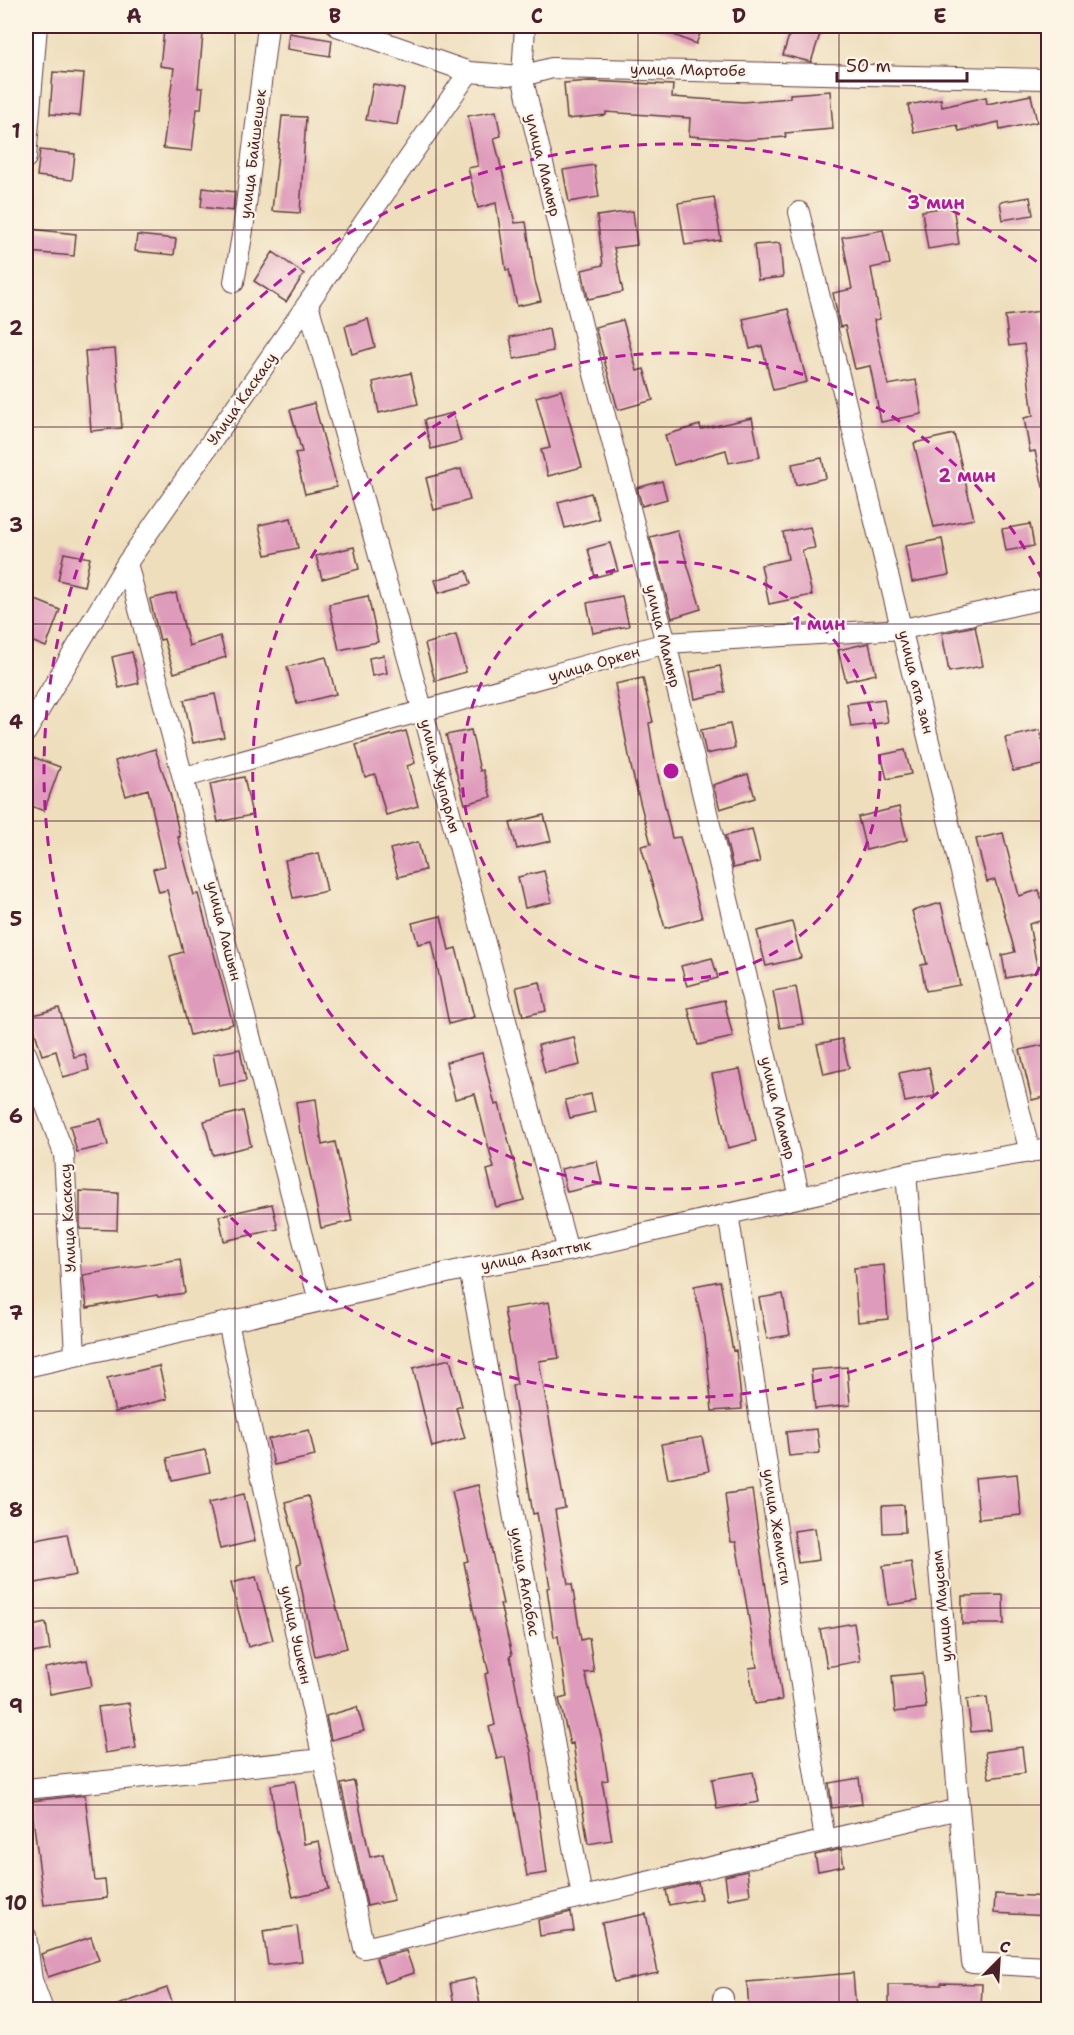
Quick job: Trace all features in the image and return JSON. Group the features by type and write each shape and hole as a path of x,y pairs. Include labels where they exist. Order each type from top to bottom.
{"street":[{"path":"26,158 37,26"},
{"name":"улица Байшешек","path":"234,282 243,230 268,26"},
{"name":"улица Мартобе","path":"337,26 469,72 522,76 552,68 1048,79"},
{"path":"522,76 525,26"},
{"name":"Улица Каскасу","path":"26,732 127,563 469,72"},
{"name":"улица Мамыр","path":"522,76 591,363 666,643 800,1197"},
{"name":"улица ата зан","path":"799,212 903,629 1039,1151"},
{"name":"улица Жупарлы","path":"308,304 423,712 568,1251"},
{"name":"улица Лашын","path":"127,563 319,1301"},
{"name":"улица Оркен","path":"184,777 666,643 903,629 1048,598"},
{"name":"Улица Каскасу","path":"26,1053 64,1154 75,1354"},
{"name":"улица Азаттык","path":"26,1366 469,1268 568,1251 906,1173 1039,1151"},
{"name":"улица Маусым","path":"906,1173 972,1963 1048,1967"},
{"name":"улица Жемисти","path":"728,1213 825,1840"},
{"name":"улица Алгабас","path":"469,1268 582,1897"},
{"name":"улица Ушкын","path":"228,1322 364,1947 582,1897"},
{"path":"26,1789 323,1760"},
{"path":"582,1897 959,1809"},
{"path":"26,1936 32,1980 43,2010"}],"building":[{"path":"652,26 703,26 696,44"},
{"path":"792,26 822,28 811,62 783,55"},
{"path":"164,30 203,34 198,88 203,88 201,109 197,109 192,151 163,148 174,68 160,66"},
{"path":"289,33 332,40 330,56 287,49"},
{"path":"53,72 84,74 80,116 50,114"},
{"path":"590,81 673,85 672,97 743,102 790,98 790,94 830,91 833,129 785,133 786,137 746,140 689,136 690,118 606,112 606,115 567,119 564,83"},
{"path":"373,84 404,89 397,125 366,120"},
{"path":"1031,95 1037,122 1000,130 999,122 959,131 957,125 914,133 908,105 941,99 942,107 986,97 987,104"},
{"path":"496,111 501,136 494,138 515,223 526,222 535,281 541,301 517,306 509,270 506,270 496,203 478,208 468,168 478,166 468,116"},
{"path":"282,116 306,117 300,213 272,211"},
{"path":"40,150 75,154 72,180 37,176"},
{"path":"594,165 599,197 569,202 563,170"},
{"path":"203,188 235,192 233,211 201,207"},
{"path":"714,197 721,240 685,245 678,203"},
{"path":"1030,197 1033,215 1003,220 1000,202"},
{"path":"953,206 959,244 928,249 922,211"},
{"path":"633,211 637,245 614,248 623,292 588,299 582,270 603,265 597,216"},
{"path":"30,229 76,234 74,256 28,252"},
{"path":"883,230 890,264 871,268 880,319 874,320 888,385 916,380 922,414 881,422 870,366 855,369 845,326 840,327 833,293 852,289 842,237"},
{"path":"137,235 176,239 174,255 135,251"},
{"path":"780,243 783,277 758,280 754,245"},
{"path":"273,252 304,274 286,302 254,281"},
{"path":"788,309 807,382 773,390 762,346 750,349 743,319"},
{"path":"1040,311 1048,360 1048,487 1043,487 1035,451 1030,452 1024,418 1033,416 1024,344 1009,346 1005,316"},
{"path":"368,319 375,347 352,354 345,326"},
{"path":"623,320 637,371 644,369 653,400 618,410 595,327"},
{"path":"549,329 553,351 514,359 510,337"},
{"path":"115,349 122,428 91,431 85,351"},
{"path":"411,373 418,404 379,413 373,382"},
{"path":"561,390 582,467 548,476 541,450 550,448 536,397"},
{"path":"314,403 337,487 305,494 295,453 302,452 290,410"},
{"path":"453,413 461,441 431,449 424,420"},
{"path":"752,418 760,457 729,463 726,450 674,465 665,435 700,425 701,429"},
{"path":"954,434 974,519 934,527 914,443"},
{"path":"822,458 826,478 796,485 792,464"},
{"path":"461,469 470,500 434,510 426,478"},
{"path":"662,481 667,499 642,506 637,488"},
{"path":"591,493 599,519 565,528 558,502"},
{"path":"291,518 298,548 266,555 259,525"},
{"path":"1030,524 1034,546 1006,551 1002,529"},
{"path":"810,527 815,548 802,550 812,595 769,604 761,565 788,559 783,532"},
{"path":"677,530 701,609 672,618 650,537"},
{"path":"942,539 949,575 912,582 905,546"},
{"path":"610,543 618,571 595,577 588,549"},
{"path":"354,547 359,569 322,579 316,556"},
{"path":"64,553 90,558 84,586 58,580"},
{"path":"467,571 471,584 439,593 435,580"},
{"path":"176,593 189,646 220,636 226,657 174,673 164,639 160,640 150,599"},
{"path":"26,596 60,610 46,647 26,639"},
{"path":"368,596 378,642 339,650 329,604"},
{"path":"622,596 629,626 593,633 587,603"},
{"path":"975,626 983,666 949,672 942,633"},
{"path":"456,635 466,672 435,681 425,644"},
{"path":"869,643 876,674 846,681 838,650"},
{"path":"132,652 139,683 119,688 112,657"},
{"path":"384,655 387,673 372,676 369,658"},
{"path":"326,657 336,694 297,704 287,667"},
{"path":"720,666 725,692 695,699 690,672"},
{"path":"643,678 653,722 649,723 656,767 672,838 680,837 702,918 665,928 641,846 651,844 632,771 615,684"},
{"path":"215,694 224,737 193,743 184,700"},
{"path":"884,699 888,722 851,727 847,704"},
{"path":"730,724 735,748 706,754 701,730"},
{"path":"471,730 480,771 483,770 491,797 465,804 446,735"},
{"path":"1040,730 1048,764 1013,771 1005,738"},
{"path":"406,731 415,763 407,766 418,806 386,815 375,774 365,777 356,745"},
{"path":"155,749 170,793 180,837 178,837 194,895 198,894 233,1024 190,1035 170,956 183,952 167,890 159,892 153,869 165,866 148,789 126,796 115,761"},
{"path":"905,750 911,774 887,779 881,755"},
{"path":"33,757 60,767 44,811 26,804 26,777"},
{"path":"748,774 755,798 720,809 713,785"},
{"path":"244,777 252,815 218,822 210,784"},
{"path":"899,807 907,840 866,850 858,817"},
{"path":"544,815 551,841 517,849 510,823"},
{"path":"752,829 760,862 733,868 725,836"},
{"path":"1003,833 1019,896 1039,890 1047,919 1029,924 1038,972 1006,978 1002,955 1015,952 995,880 987,882 976,839"},
{"path":"418,842 425,870 398,877 390,849"},
{"path":"319,853 327,891 293,898 285,860"},
{"path":"544,871 552,902 525,908 518,877"},
{"path":"941,903 960,985 926,991 921,965 927,964 912,911"},
{"path":"441,916 449,950 456,948 474,1017 449,1024 432,941 418,944 412,923"},
{"path":"792,922 801,958 766,966 757,931"},
{"path":"712,958 718,978 687,986 681,966"},
{"path":"540,982 546,1011 523,1016 516,987"},
{"path":"796,987 803,1024 780,1028 773,991"},
{"path":"724,1000 733,1037 698,1045 688,1008"},
{"path":"59,1008 74,1057 85,1054 89,1070 63,1077 56,1051 42,1055 30,1016"},
{"path":"574,1037 580,1065 545,1073 538,1045"},
{"path":"842,1039 849,1068 824,1074 817,1044"},
{"path":"1048,1044 1048,1096 1032,1100 1020,1050"},
{"path":"240,1049 246,1081 219,1086 213,1054"},
{"path":"482,1053 495,1105 499,1104 524,1200 496,1207 487,1170 494,1168 475,1094 455,1099 446,1062"},
{"path":"929,1067 935,1096 905,1102 899,1073"},
{"path":"740,1069 756,1141 728,1148 712,1074"},
{"path":"591,1094 595,1112 570,1118 565,1100"},
{"path":"316,1099 322,1145 335,1142 352,1221 321,1228 302,1133 300,1133 296,1102"},
{"path":"243,1111 251,1146 213,1155 204,1121"},
{"path":"101,1119 108,1145 77,1152 70,1126"},
{"path":"597,1161 602,1184 567,1192 561,1169"},
{"path":"80,1191 118,1193 117,1230 80,1229"},
{"path":"272,1204 278,1229 224,1241 219,1216"},
{"path":"180,1259 185,1293 158,1297 157,1295 87,1308 83,1275"},
{"path":"884,1265 888,1319 858,1322 854,1268"},
{"path":"720,1281 733,1351 736,1350 742,1409 712,1411 705,1337 694,1286"},
{"path":"783,1294 790,1335 767,1339 759,1298"},
{"path":"549,1302 559,1358 539,1361 565,1508 555,1510 568,1584 572,1584 581,1640 589,1638 594,1672 585,1673 601,1736 608,1780 602,1781 612,1840 588,1844 573,1743 570,1744 559,1699 567,1697 558,1636 554,1637 547,1588 550,1587 537,1513 533,1514 512,1386 517,1385 504,1309"},
{"path":"450,1359 462,1406 456,1408 465,1438 432,1447 413,1368"},
{"path":"159,1366 167,1399 115,1412 107,1378"},
{"path":"847,1367 850,1405 815,1409 811,1370"},
{"path":"817,1429 820,1453 789,1456 786,1432"},
{"path":"309,1430 315,1456 274,1465 268,1439"},
{"path":"702,1437 709,1471 668,1479 661,1444"},
{"path":"205,1450 210,1472 172,1480 167,1458"},
{"path":"1017,1474 1021,1515 979,1519 975,1478"},
{"path":"478,1485 503,1604 500,1604 512,1655 510,1656 522,1718 531,1751 547,1873 527,1876 505,1757 497,1759 489,1727 495,1725 485,1674 489,1673 473,1609 464,1562 468,1561 452,1491"},
{"path":"752,1490 782,1700 755,1704 749,1668 757,1667 736,1542 731,1542 725,1494"},
{"path":"244,1494 255,1541 220,1549 209,1502"},
{"path":"308,1496 347,1648 315,1656 297,1565 301,1564 285,1502"},
{"path":"904,1505 905,1532 883,1533 882,1506"},
{"path":"815,1528 819,1560 798,1563 794,1531"},
{"path":"67,1534 76,1575 26,1585 26,1542"},
{"path":"911,1562 917,1601 888,1605 883,1566"},
{"path":"256,1577 273,1640 248,1647 231,1583"},
{"path":"1003,1595 1004,1624 962,1624 962,1596"},
{"path":"46,1623 50,1650 26,1654 26,1627"},
{"path":"854,1623 860,1661 827,1667 820,1629"},
{"path":"87,1660 92,1686 50,1694 45,1668"},
{"path":"922,1673 926,1708 895,1712 892,1676"},
{"path":"987,1697 991,1730 971,1732 967,1699"},
{"path":"129,1703 136,1748 105,1753 98,1707"},
{"path":"357,1707 364,1731 331,1740 326,1716"},
{"path":"1022,1747 1025,1773 989,1778 985,1752"},
{"path":"753,1772 759,1802 717,1809 712,1779"},
{"path":"859,1778 862,1804 832,1808 829,1783"},
{"path":"295,1781 304,1844 319,1841 329,1889 293,1897 276,1827 271,1785"},
{"path":"354,1781 370,1857 383,1854 394,1900 367,1906 341,1784"},
{"path":"85,1795 95,1881 105,1880 107,1898 44,1905 31,1801"},
{"path":"841,1849 844,1866 818,1871 815,1855"},
{"path":"747,1871 750,1895 728,1899 725,1876"},
{"path":"698,1882 701,1899 669,1905 666,1890"},
{"path":"995,1894 1048,1897 1048,1916 994,1913"},
{"path":"571,1912 574,1931 540,1936 538,1920"},
{"path":"646,1914 658,1973 614,1982 602,1923"},
{"path":"297,1926 302,1961 268,1965 263,1931"},
{"path":"91,1937 99,1960 48,1977 41,1954"},
{"path":"406,1951 414,1973 384,1983 376,1958"},
{"path":"853,1973 856,2010 749,2010 747,1982"},
{"path":"475,1978 481,2010 455,2010 450,1983"},
{"path":"941,1983 982,1984 981,2010 889,2010 889,1985 941,1985"},
{"path":"167,1988 173,2004 155,2010 112,2010 112,2007"}]}
